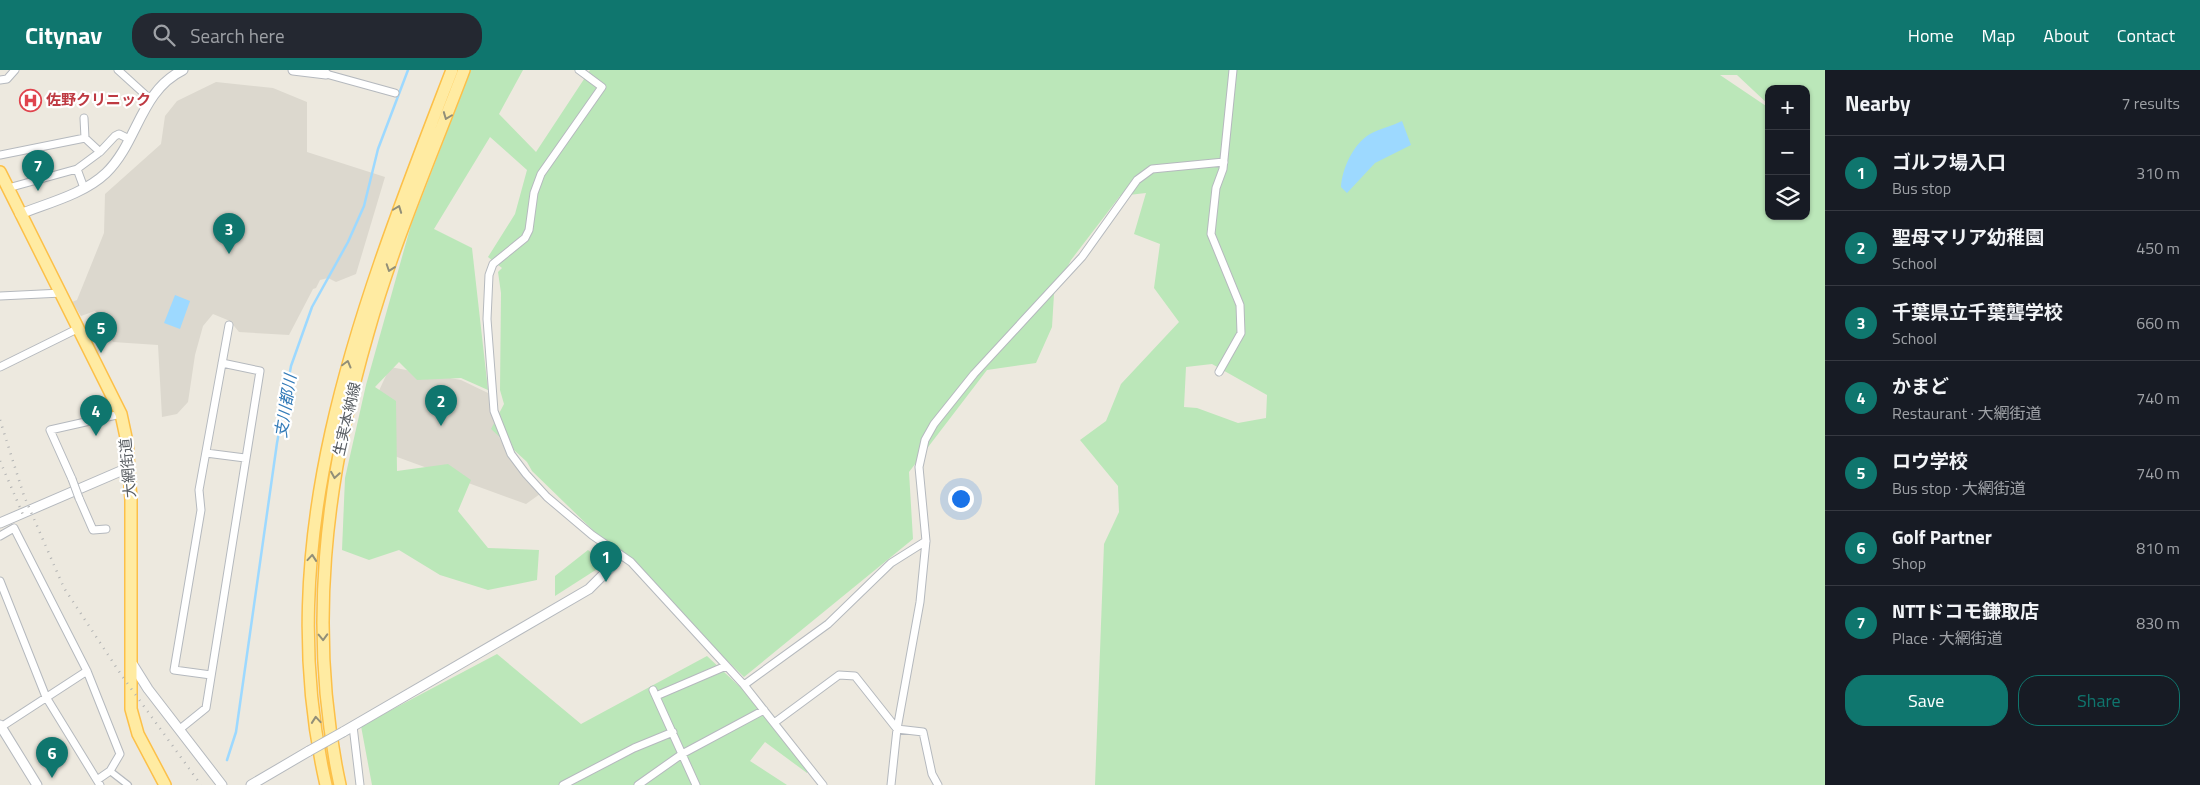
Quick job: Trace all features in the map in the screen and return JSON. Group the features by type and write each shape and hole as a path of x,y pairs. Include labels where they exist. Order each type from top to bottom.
{"main road":[{"name":"生実本納線","path":"326,785 317,738 309,628 314,542 324,464 338,396 368,295 452,70"},
{"name":"生実本納線","path":"340,785 329,732 324,689 322,633 324,557 336,465 368,332 396,250 464,70"},
{"name":"大網街道","path":"0,172 121,414 130,467 132,665 130,693 134,721 141,742 165,785"}],"street":[{"path":"0,80 7,79 15,70"},
{"path":"118,70 150,99"},
{"path":"20,214 84,188 98,180 110,169 130,139 150,99 162,85 182,70"},
{"path":"293,70 326,74 395,93"},
{"path":"579,70 602,87 542,174 534,193 529,230 525,238 498,258 489,275 487,320 494,411 511,454 547,497 631,562 744,685 822,785"},
{"path":"1219,372 1240,333 1241,326 1240,305 1211,234 1216,188 1224,162 1233,70"},
{"path":"84,118 85,138 100,152"},
{"path":"8,188 77,169 100,152 119,134 130,139"},
{"path":"0,155 85,138"},
{"path":"892,785 897,729 920,602 926,542 920,467 925,440 934,424 974,374 1082,257 1137,180 1152,169 1224,162"},
{"path":"77,169 84,188"},
{"path":"0,296 62,293"},
{"path":"211,675 174,670 201,510 199,490 229,325"},
{"path":"0,368 78,328"},
{"path":"180,729 206,708 260,371 222,363"},
{"path":"106,528 93,530 50,430 121,414"},
{"path":"206,453 245,458"},
{"path":"0,523 130,467"},
{"path":"0,536 14,528 87,671 120,754 110,771 98,782 46,697 0,581"},
{"path":"744,685 828,624 891,563 926,542"},
{"path":"251,785 589,589 612,566 619,554"},
{"path":"132,665 148,689 222,785"},
{"path":"696,785 655,693 726,666"},
{"path":"37,785 1,726 87,671"},
{"path":"774,723 839,675 855,676 897,729 923,732 932,774 938,785"},
{"path":"638,785 682,754 764,710"},
{"path":"353,726 360,785"},
{"path":"563,785 634,748 672,732"},
{"path":"110,771 128,785"}],"shaded area":[{"path":"216,82 273,88 307,102 307,152 385,177 356,274 336,282 328,278 320,280 316,288 313,289 289,335 239,332 230,321 213,314 203,326 195,355 188,402 177,414 162,417 158,345 113,342 95,311 81,316 72,302 77,300 104,233 105,194 161,144 165,116 177,101"},
{"path":"390,367 461,380 488,393 499,437 509,456 540,494 526,504 378,450 376,397"}],"green space":[{"path":"471,70 523,70 499,114 536,152 590,70 1825,70 1825,785 1095,785 1104,544 1119,512 1118,486 1080,440 1106,421 1121,384 1179,322 1154,288 1160,244 1134,234 1146,193 1120,196 1071,260 1054,294 1052,327 1036,363 987,370 909,472 913,539 744,677 532,471 527,462 491,429 504,404 500,390 501,293 498,272 502,268 488,257 515,214 527,170 490,137 434,229 472,248 488,390 461,378 417,380 399,362 375,387 396,401 397,471 448,464 471,480 458,511 488,548 539,550 537,580 488,590 440,575 399,550 369,560 342,550 345,478 366,385 411,225","holes":["1212,364 1267,395 1266,418 1238,423 1197,408 1184,407 1186,367"]},
{"path":"588,550 605,564 555,596 555,576"},
{"path":"497,654 581,724 707,656 772,717 809,765 807,773 765,742 750,761 787,785 372,785 361,726"}],"water":[{"path":"1402,121 1411,145 1375,163 1347,193 1341,187 1342,180 1346,165 1358,144 1370,134"},
{"path":"175,295 190,301 180,329 164,323"}],"waterway":[{"name":"支川都川","path":"227,760 236,732 277,443 291,366 312,307 348,242 364,206 378,149 408,70"}],"railway":[{"path":"0,420 24,496 64,588 122,676 201,785"},
{"path":"0,461 24,517"}],"place":[{"name":"佐野クリニック","path":"30,100"},
{"name":"NTTドコモ鎌取店","path":"38,191"},
{"name":"千葉県立千葉聾学校","path":"229,254"},
{"name":"ロウ学校","path":"101,353"},
{"name":"聖母マリア幼稚園","path":"441,426"},
{"name":"かまど","path":"96,436"},
{"name":"ゴルフ場入口","path":"606,582"},
{"name":"Golf Partner","path":"52,778"}]}
